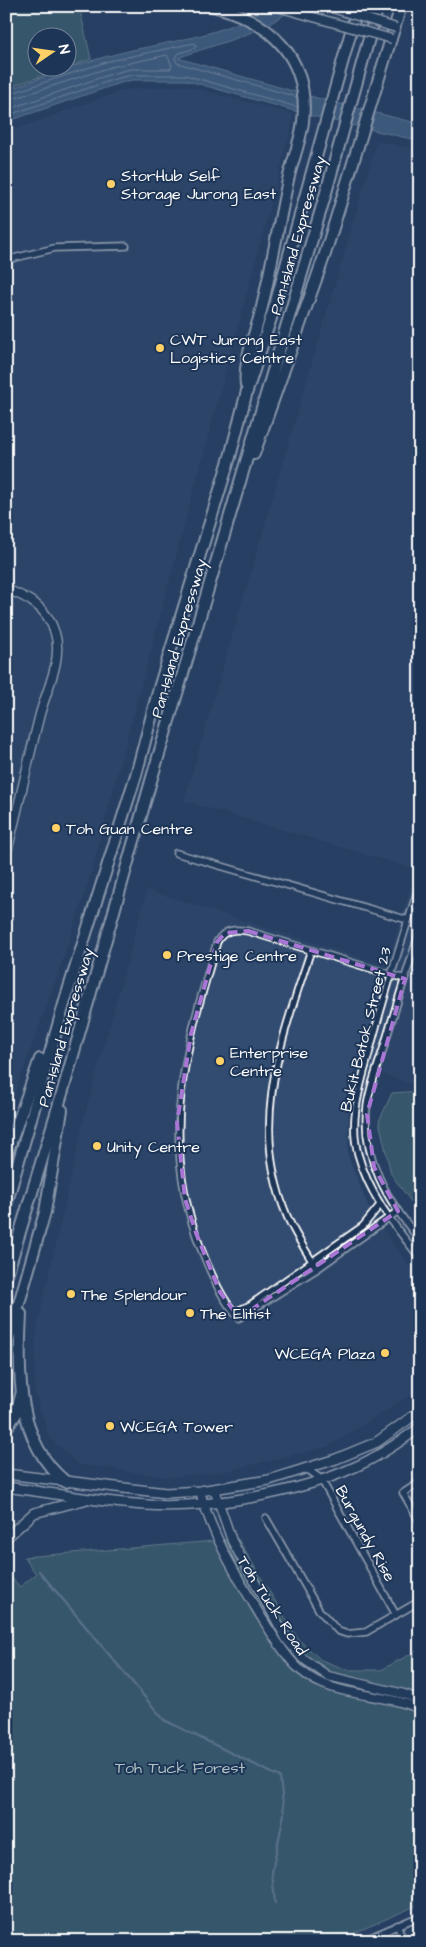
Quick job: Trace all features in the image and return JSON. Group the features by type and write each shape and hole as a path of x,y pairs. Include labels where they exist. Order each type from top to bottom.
{"highway":[{"name":"Pan-Island Expressway","path":"6,1205 67,994 136,774 159,688 230,457 247,391 273,312 358,6"},
{"name":"Pan-Island Expressway","path":"6,1278 64,1087 378,6"},
{"path":"230,516 265,427 325,254 402,6"},
{"path":"215,7 258,22 277,39 291,56 300,82 303,109 298,145 288,177 262,309 246,372 247,391"},
{"path":"6,1156 58,1010 67,994"},
{"path":"6,1350 45,1212 64,1087"},
{"path":"6,1429 16,1414 22,1389 22,1298"},
{"path":"22,1389 37,1449 54,1472 66,1482"}],"main road":[{"path":"6,1474 166,1493 214,1489 269,1480 307,1469 371,1445 420,1412"},
{"path":"6,1486 153,1505 203,1503 274,1492 321,1480 369,1460 420,1427"},
{"path":"6,1538 34,1513 89,1498"}],"street":[{"path":"274,6 392,39"},
{"path":"326,6 396,28"},
{"path":"6,260 55,248 126,246"},
{"path":"6,589 33,600 42,608 55,633 57,645 56,665 40,714 6,856"},
{"path":"176,854 408,920"},
{"name":"Bukit Batok Street 23","path":"420,883 391,974 357,1102 355,1120 358,1153 369,1184 388,1218 420,1258"},
{"path":"398,1211 317,1268 240,1318 220,1292 204,1257 186,1199 177,1123 184,1062 217,942 222,934 230,930 243,930 405,979"},
{"name":"Bukit Batok Street 23","path":"420,931 369,1098 367,1114 367,1138 374,1167 398,1211 420,1240"},
{"path":"311,950 280,1045 271,1092 269,1123 271,1157 278,1191 291,1224 317,1268"},
{"path":"235,1312 248,1306 363,1226 380,1205"},
{"name":"Burgundy Rise","path":"307,1469 321,1480 396,1615"},
{"path":"420,1482 403,1494 420,1522"},
{"name":"Toh Tuck Road","path":"214,1489 232,1541 287,1640 302,1658 328,1676 404,1694 420,1700"},
{"name":"Toh Tuck Road","path":"200,1491 214,1532 236,1575 280,1646 296,1667 314,1679 335,1688 402,1702 420,1709"},
{"path":"266,1518 316,1605 334,1628 347,1634 362,1633 420,1601"},
{"path":"362,1941 420,1916"},
{"path":"397,1925 404,1941"}],"highlighted area":[{"path":"248,931 405,979 367,1114 374,1167 398,1211 239,1318 220,1292 196,1233 185,1199 177,1123 191,1034 217,942 225,933"}],"shaded area":[{"path":"186,86 292,114 292,124 88,883 57,977 6,1117 6,133 118,92 132,89"},
{"path":"377,141 420,151 420,1087 357,1065 349,1094 348,1156 371,1213 420,1281 420,1389 329,1446 223,1472 167,1477 78,1464 49,1437 34,1389 37,1328 85,1115 147,890 387,966 416,869 184,801"}],"green space":[{"path":"6,6 79,6 91,59 78,64 78,28 28,28 28,78 36,78 6,88"},
{"path":"420,1091 420,1214 391,1174 379,1121 392,1093"},
{"name":"Toh Tuck Forest","path":"238,1539 298,1639 321,1660 348,1670 381,1670 420,1649 420,1904 336,1941 6,1941 6,1571 20,1587 36,1574 24,1557"}],"water":[{"path":"269,6 296,6 268,25 178,58 317,98 420,124 420,141 312,116 185,80 132,80 6,122 6,90 41,78 78,78 78,65 108,56 191,38 231,26"}],"waterway":[{"path":"39,1571 164,1720 280,1777 284,1814 272,1872 275,1903"}],"place":[{"name":"StorHub Self Storage Jurong East","path":"111,184"},
{"name":"CWT Jurong East Logistics Centre","path":"160,348"},
{"name":"Toh Guan Centre","path":"56,828"},
{"name":"Prestige Centre","path":"167,955"},
{"name":"Enterprise Centre","path":"220,1061"},
{"name":"Unity Centre","path":"97,1146"},
{"name":"The Splendour","path":"71,1294"},
{"name":"The Elitist","path":"190,1313"},
{"name":"WCEGA Plaza","path":"385,1353"},
{"name":"WCEGA Tower","path":"110,1426"}]}
